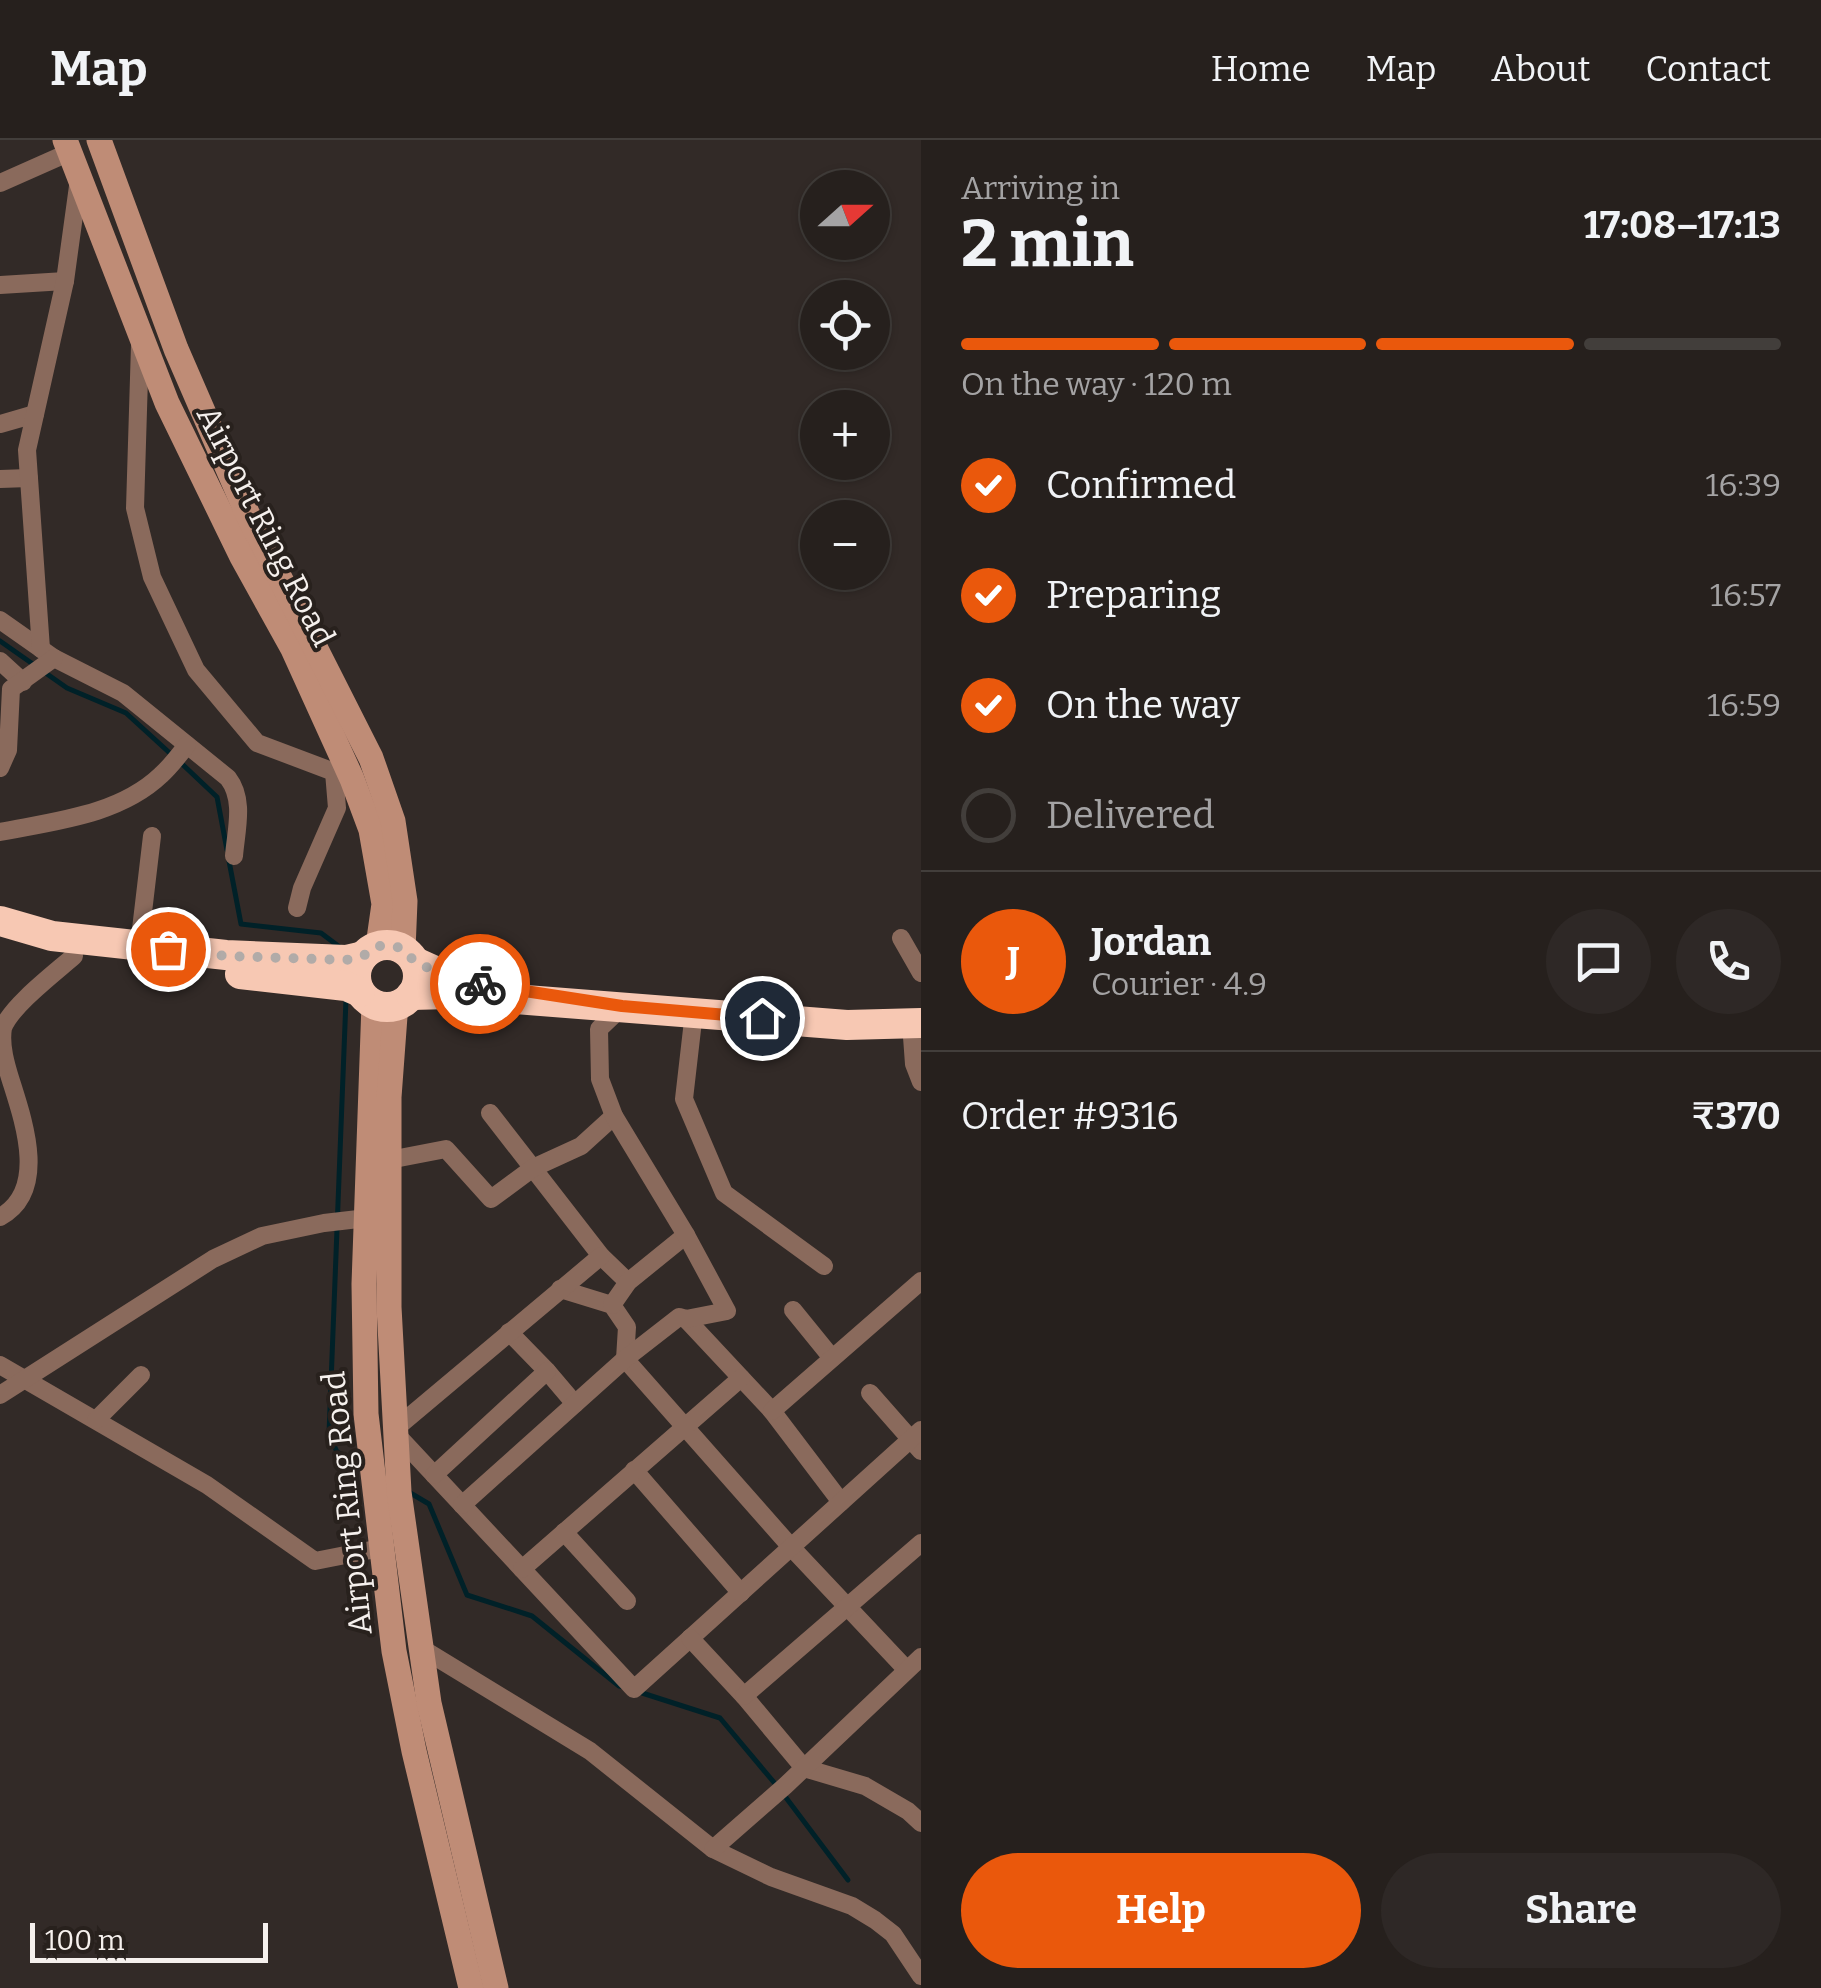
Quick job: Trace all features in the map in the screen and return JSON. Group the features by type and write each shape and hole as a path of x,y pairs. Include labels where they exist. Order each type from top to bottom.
{"highway":[{"path":"0,921 52,936 226,956 346,960 390,954"},
{"path":"0,939 48,953 407,995 622,1006 847,1025 916,1023"},
{"path":"390,954 356,974 407,995"},
{"path":"390,954 418,980 407,995"}],"main road":[{"name":"Airport Ring Road","path":"98,140 176,349 248,515 371,758 393,820 405,901 390,954"},
{"name":"Airport Ring Road","path":"67,146 167,404 242,558 293,649 352,779 371,830 390,954"},
{"path":"391,1069 410,1015 426,1001 407,995 432,966 417,947 408,925 405,901"},
{"name":"Airport Ring Road","path":"407,995 394,1016 391,1069 389,1307 397,1440 382,1548 394,1651 470,1988"},
{"name":"Airport Ring Road","path":"407,995 344,1221 364,1284 366,1414 371,1457 387,1492 422,1648 429,1703 496,1988"}],"street":[{"path":"0,183 67,146"},
{"path":"0,768 30,673 27,450 65,280 79,179"},
{"path":"0,285 65,280"},
{"path":"140,334 135,508 152,577 196,670 256,742 334,772 337,808 302,888 298,908"},
{"path":"0,424 35,414"},
{"path":"0,479 29,478"},
{"path":"0,620 30,673"},
{"path":"0,661 30,673 123,693 179,754 228,778 239,799 234,856"},
{"path":"0,832 119,804 148,786 179,754"},
{"path":"138,946 152,836"},
{"path":"901,938 921,972"},
{"path":"0,1217 19,1202 28,1184 23,1125 1,1045 4,1024 74,956"},
{"path":"462,1505 625,1359 679,1317 727,1310 614,1116 600,1080 599,1029 622,1006"},
{"path":"694,1012 684,1099 724,1193 824,1266"},
{"path":"916,1023 914,1064 921,1082"},
{"path":"490,1113 601,1256 628,1282"},
{"path":"389,1160 446,1149 491,1199 533,1168 581,1146 614,1116"},
{"path":"0,1395 214,1259 262,1236 344,1221"},
{"path":"612,1305 628,1282 686,1235"},
{"path":"601,1256 509,1332 397,1440 634,1688 841,1502 918,1440 870,1394"},
{"path":"772,1410 921,1281"},
{"path":"560,1288 612,1305 627,1327 625,1359 846,1608 906,1669"},
{"path":"793,1310 832,1358"},
{"path":"686,1319 772,1410 841,1502"},
{"path":"509,1332 575,1404"},
{"path":"0,1365 207,1485 315,1562 382,1548"},
{"path":"434,1475 547,1371"},
{"path":"96,1420 141,1375"},
{"path":"522,1569 741,1378"},
{"path":"634,1470 741,1592"},
{"path":"564,1532 627,1600"},
{"path":"744,1696 921,1543"},
{"path":"690,1638 804,1768 866,1786 921,1822"},
{"path":"422,1648 590,1751 713,1849 771,1877 852,1906 875,1920 892,1934 921,1976"},
{"path":"713,1849 921,1656"}],"waterway":[{"path":"0,641 67,688 126,713 173,756"},
{"path":"181,763 217,797 227,850"},
{"path":"229,861 241,924 321,933 341,948"},
{"path":"346,999 329,1434 337,1452 363,1467"},
{"path":"407,1491 429,1504 467,1595 532,1616 624,1687"},
{"path":"639,1692 720,1718 777,1786"},
{"path":"784,1795 848,1880"}],"way so far":[{"path":"168,949 226,956 346,960 387,945 404,950 415,962 455,980 480,984"}],"route":[{"path":"480,984 622,1006 762,1018"}]}
